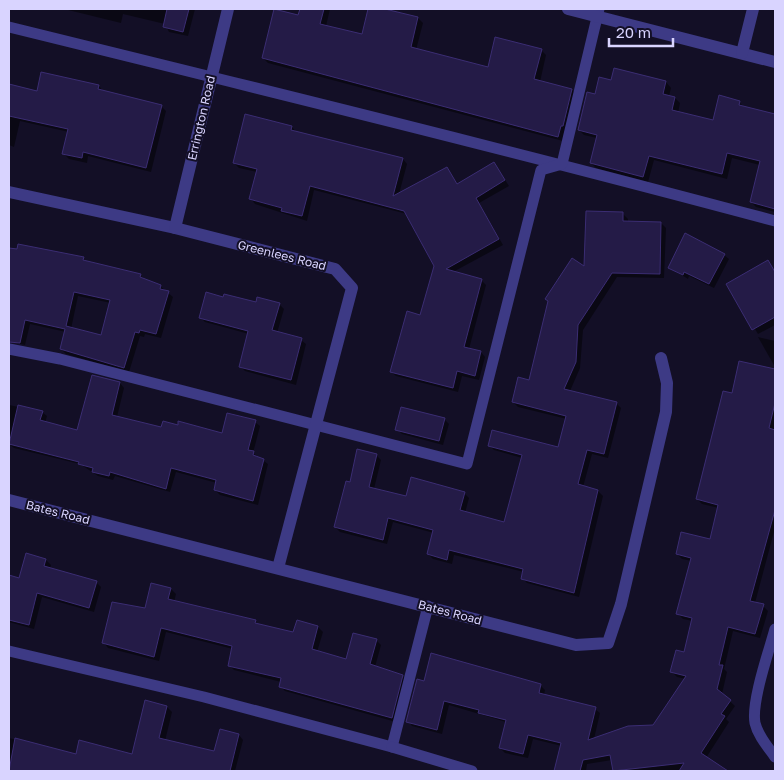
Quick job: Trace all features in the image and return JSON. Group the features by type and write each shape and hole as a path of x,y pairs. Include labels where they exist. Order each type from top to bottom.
{"street":[{"name":"Errington Road","path":"175,228 210,77 228,9"},
{"path":"568,9 598,12 775,62"},
{"path":"742,53 753,9"},
{"name":"Greenlees Road","path":"9,192 175,228 336,269 352,288 278,568"},
{"name":"Bates Road","path":"9,500 576,645 608,643 621,604 666,412 667,383 661,358"}],"lane":[{"path":"562,164 598,12"},
{"path":"9,26 427,132 562,164 775,222"},
{"path":"9,349 60,359 467,464 541,170 562,164"},
{"path":"392,747 428,606"},
{"path":"775,628 755,708 756,724 762,739 775,757"},
{"path":"9,651 204,697 392,747 472,771"}],"building":[{"path":"167,9 189,9 183,32 163,27"},
{"path":"274,9 298,15 300,9 324,9 320,24 362,34 368,9 385,9 418,17 411,47 488,67 495,37 542,49 534,79 572,89 563,126 561,126 558,137 262,58"},
{"path":"614,68 666,81 663,94 675,97 672,110 713,120 719,95 740,101 739,105 775,114 775,209 750,202 760,161 727,153 722,174 649,156 643,177 590,163 597,135 578,130 587,92 595,94 599,77 611,80"},
{"path":"41,72 99,85 98,89 162,105 146,168 83,152 82,158 62,154 68,129 9,116 9,84 37,91"},
{"path":"245,114 292,126 291,130 403,158 393,196 447,167 457,184 494,162 505,180 476,198 499,239 446,269 482,279 464,347 481,351 475,376 457,371 453,388 390,372 407,311 420,315 434,266 404,211 310,186 302,216 281,211 282,208 249,199 257,169 233,163"},
{"path":"586,211 623,212 623,221 661,222 660,274 612,273 578,325 576,362 564,389 617,402 604,454 587,450 578,484 598,490 574,593 521,579 523,569 449,550 447,560 427,554 433,530 388,518 383,540 334,527 346,481 350,482 357,449 377,454 369,487 406,496 411,477 465,492 460,510 504,522 522,455 488,446 492,430 558,447 566,416 512,402 518,377 529,380 548,301 545,299 572,258 584,266"},
{"path":"685,233 725,254 709,284 684,272 683,275 668,268"},
{"path":"18,244 84,257 83,260 141,274 140,277 161,285 160,289 169,291 156,334 140,330 139,333 135,332 124,368 60,349 65,329 25,320 20,343 9,342 9,248 17,249","holes":["74,292 110,300 101,335 66,326"]},
{"path":"768,260 775,272 775,317 752,330 726,284"},
{"path":"206,292 223,297 224,294 256,302 257,297 280,303 272,330 302,338 291,380 239,367 248,331 199,318"},
{"path":"739,361 775,369 775,403 769,428 775,430 775,510 750,601 764,604 755,634 728,627 719,665 723,665 717,689 731,700 721,714 725,716 701,753 728,771 679,771 684,763 613,771 610,755 583,760 580,771 554,771 561,743 528,735 523,754 499,748 506,720 478,713 479,710 444,701 437,730 406,722 417,679 424,681 431,653 541,684 539,693 596,707 588,740 628,726 653,725 686,676 670,672 676,650 684,652 692,618 676,614 691,558 676,554 681,532 710,539 718,505 696,499 723,391 732,393"},
{"path":"92,375 120,382 112,415 161,427 163,421 178,425 178,421 222,433 227,413 256,420 248,450 254,451 253,455 264,459 253,501 214,490 216,480 171,468 166,489 110,472 109,476 92,472 93,468 78,464 79,462 9,444 18,405 43,411 40,420 77,430"},
{"path":"401,407 445,418 439,441 395,430"},
{"path":"26,553 46,559 44,566 97,581 89,608 37,593 29,625 9,620 9,575 19,578"},
{"path":"151,583 171,588 168,599 256,620 255,623 293,632 297,620 318,626 312,649 346,659 353,633 377,639 370,664 403,675 392,718 279,687 281,678 228,666 232,646 161,628 154,657 102,643 112,602 145,608"},
{"path":"145,700 167,706 159,738 214,751 220,729 239,734 230,771 9,771 15,738 76,754 79,740 132,754"}]}
